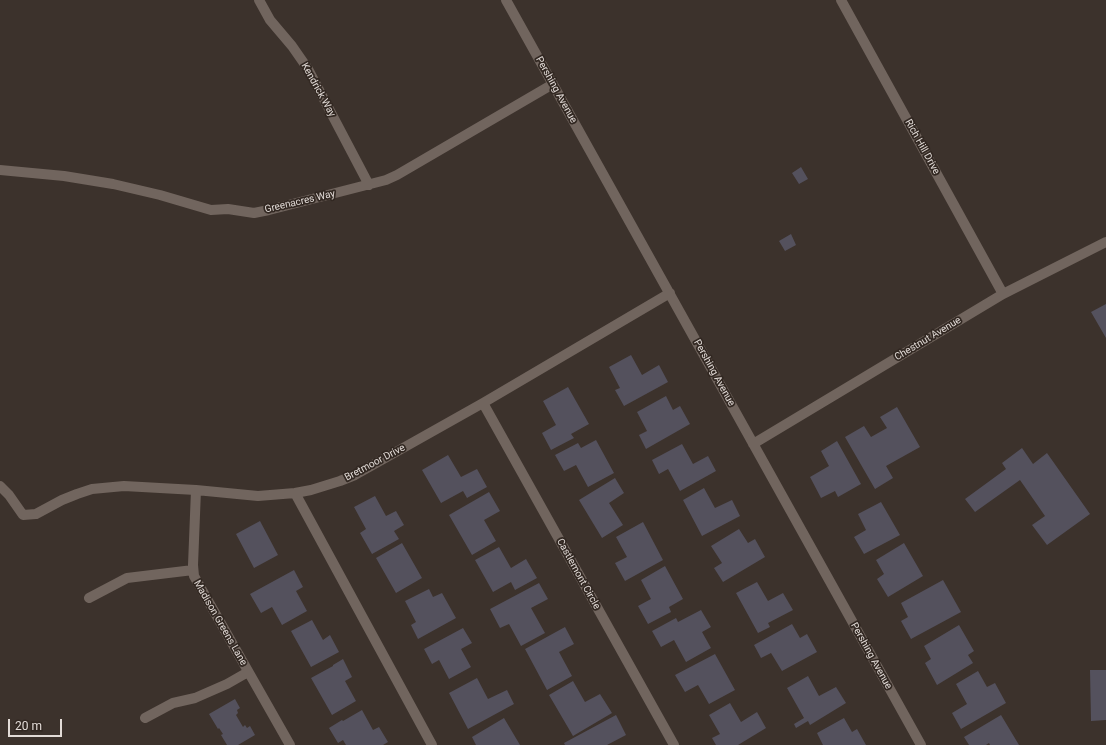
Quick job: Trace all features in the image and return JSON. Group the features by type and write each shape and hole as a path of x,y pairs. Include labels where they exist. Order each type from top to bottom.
{"street":[{"name":"Kendrick Way","path":"259,0 270,20 292,46 308,69 369,185"},
{"name":"Pershing Avenue","path":"506,0 921,745"},
{"name":"Rich Hill Drive","path":"841,0 1003,294"},
{"name":"Greenacres Way","path":"0,170 64,176 113,184 160,194 211,210 228,209 254,213 369,185 398,175 553,84"},
{"name":"Chestnut Avenue","path":"753,444 1003,294 1106,242"},
{"name":"Bretmoor Drive","path":"0,486 23,515 36,514 62,500 92,489 124,486 196,490 243,496 295,493 311,490 355,475 483,403 670,293"},
{"name":"Castlemont Circle","path":"483,403 674,745"},
{"name":"Madison Greens Lane","path":"196,490 194,576 290,745"},
{"path":"295,493 432,745"},
{"path":"89,598 127,578 193,570"},
{"path":"145,718 173,703 195,698 227,684 248,672"}],"building":[{"path":"801,167 808,179 799,184 792,173"},
{"path":"791,234 796,245 785,251 779,241"},
{"path":"1106,304 1106,338 1091,312"},
{"path":"631,355 642,375 659,365 668,382 624,406 615,390 620,388 609,367"},
{"path":"568,387 589,424 571,434 574,438 551,450 542,433 556,425 543,401"},
{"path":"666,396 673,410 680,406 690,424 646,449 639,435 647,431 637,412"},
{"path":"897,407 920,447 886,466 893,478 875,489 845,437 864,426 871,437 887,428 880,417"},
{"path":"596,440 614,473 588,487 576,465 564,471 555,455 578,443 581,448"},
{"path":"837,441 861,484 838,497 835,491 821,498 810,477 829,466 821,451"},
{"path":"682,444 693,464 708,456 716,471 680,491 668,469 659,474 652,460"},
{"path":"1022,448 1033,464 1047,453 1090,514 1047,545 1032,525 1045,516 1020,480 975,512 965,499 1006,469 1002,463"},
{"path":"448,455 461,477 477,469 487,487 467,498 463,491 441,503 422,470"},
{"path":"615,478 624,493 609,503 623,525 602,538 579,500"},
{"path":"704,488 715,508 732,500 740,516 702,536 683,500"},
{"path":"489,492 500,511 484,520 496,541 472,555 449,515"},
{"path":"375,496 386,516 396,511 404,525 394,531 399,539 372,554 360,533 366,529 354,507"},
{"path":"881,502 900,535 864,554 854,537 866,530 858,514"},
{"path":"260,521 278,555 254,568 236,534"},
{"path":"643,522 663,560 625,581 615,563 627,557 616,537"},
{"path":"739,529 748,543 755,539 765,557 723,582 714,568 722,563 711,546"},
{"path":"402,543 422,578 396,593 376,558"},
{"path":"904,543 923,576 888,597 877,579 884,574 876,560"},
{"path":"499,547 511,568 526,559 537,578 515,590 511,582 493,592 475,560"},
{"path":"665,566 683,599 669,607 671,612 648,624 638,606 651,599 641,580"},
{"path":"294,570 303,587 296,591 307,611 282,625 272,607 261,613 250,594"},
{"path":"943,580 961,612 911,639 901,621 908,617 901,603"},
{"path":"757,582 768,601 783,593 793,610 768,623 770,627 758,633 736,593"},
{"path":"539,583 548,599 531,608 545,633 521,646 509,624 500,628 490,609"},
{"path":"429,589 433,597 442,593 456,618 418,639 411,625 416,622 405,601"},
{"path":"701,610 711,627 702,632 711,648 686,662 674,640 661,647 652,631 676,618 678,622"},
{"path":"312,620 323,640 330,635 339,652 311,667 291,631"},
{"path":"792,624 800,638 807,634 817,652 782,671 771,653 761,658 754,645"},
{"path":"959,625 974,651 968,655 973,663 937,685 925,663 931,659 924,646"},
{"path":"565,627 574,644 559,652 572,676 547,690 525,649"},
{"path":"463,628 472,643 461,649 471,667 449,679 439,660 432,664 424,649"},
{"path":"715,654 735,690 709,704 698,685 685,692 675,675"},
{"path":"343,659 352,677 345,681 356,701 332,715 311,678"},
{"path":"1090,670 1106,670 1106,720 1091,721"},
{"path":"978,671 987,687 995,683 1006,703 961,729 952,713 967,704 956,684"},
{"path":"808,676 819,696 836,687 846,703 810,725 808,721 796,728 794,724 804,718 787,688"},
{"path":"477,678 488,699 507,690 514,704 468,729 449,693"},
{"path":"573,681 585,702 600,694 612,713 573,736 549,695"},
{"path":"235,699 240,708 237,710 238,713 236,715 243,727 245,725 247,728 250,726 255,735 238,745 227,745 221,735 223,734 219,728 218,729 209,714"},
{"path":"730,703 741,722 757,712 766,728 738,745 716,745 712,738 720,734 709,715"},
{"path":"362,710 373,730 379,727 388,742 383,745 346,745 343,740 338,743 329,728"},
{"path":"616,715 626,735 607,745 565,745 564,743"},
{"path":"1001,715 1019,745 990,745 989,743 986,745 969,745 964,737"},
{"path":"504,718 520,745 476,745 472,737"},
{"path":"844,718 852,732 857,729 866,745 823,745 817,733"}]}
